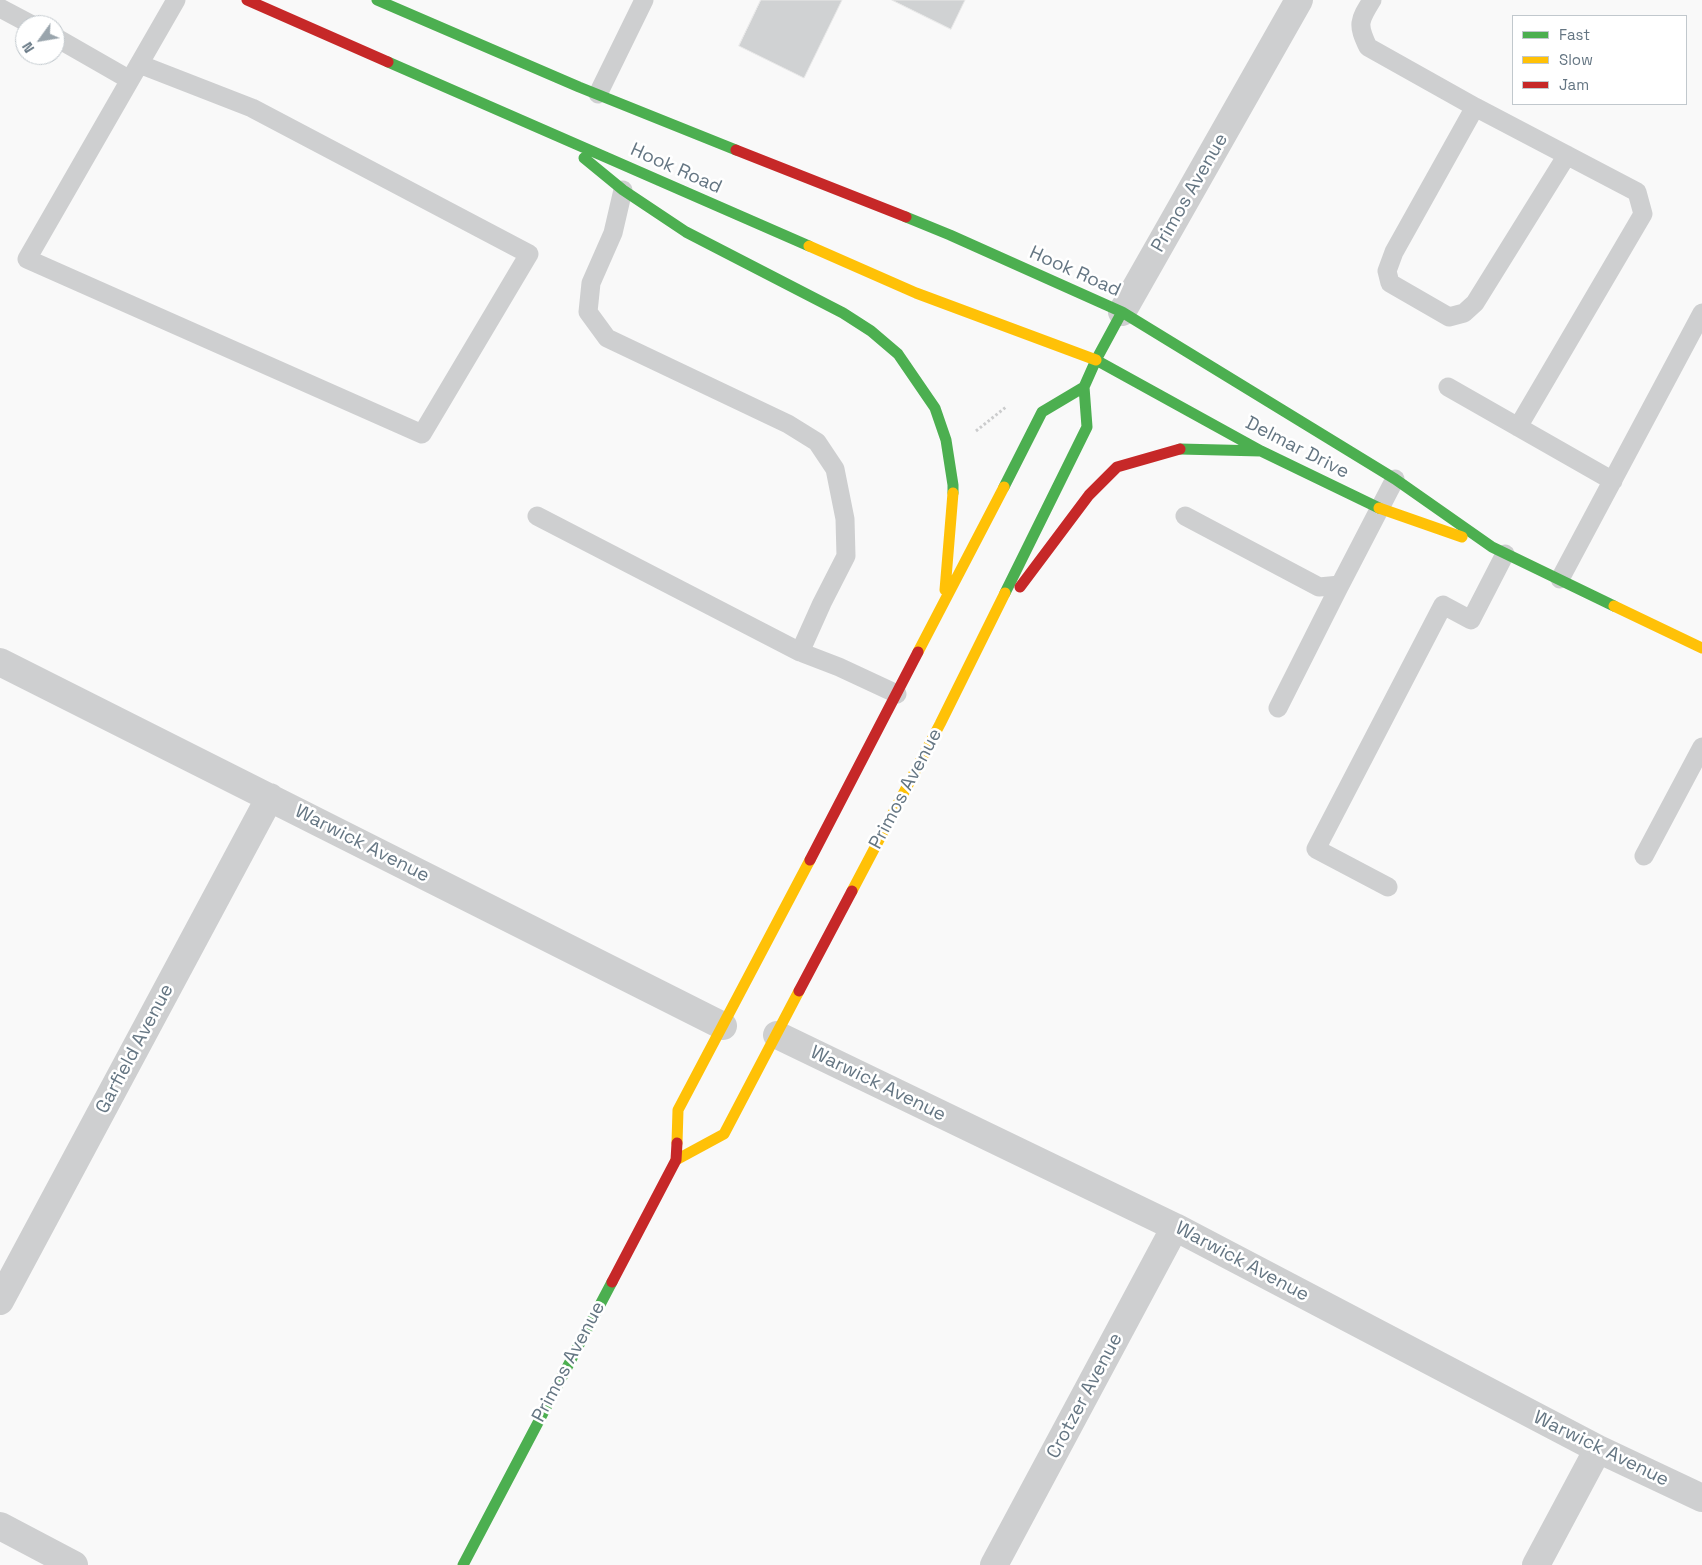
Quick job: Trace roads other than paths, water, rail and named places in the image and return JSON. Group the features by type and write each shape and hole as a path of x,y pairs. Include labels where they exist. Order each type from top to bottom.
{"main road":[{"name":"Hook Road","path":"247,0 916,293 1096,360"},
{"name":"Hook Road","path":"377,0 408,6 598,94 950,235 1122,312"},
{"path":"555,136 623,190 686,232 843,312 871,331 898,354 935,408 946,440 953,485 950,549 943,606"},
{"name":"Primos Avenue","path":"676,1160 724,1134 777,1035 931,741 1087,427 1084,387 1122,312"},
{"name":"Delmar Drive","path":"1122,312 1395,479 1498,550"},
{"name":"Delmar Drive","path":"1096,360 1261,451 1380,509 1498,550 1560,578 1702,648"},
{"name":"Primos Avenue","path":"463,1565 676,1160 678,1110 943,606 1042,412 1084,387"},
{"path":"988,627 1045,556 1089,495 1117,467 1182,449 1261,451"}],"street":[{"name":"Primos Avenue","path":"1122,312 1299,0"},
{"name":"Warwick Avenue","path":"0,662 723,1026"},
{"name":"Garfield Avenue","path":"0,1301 270,797"},
{"name":"Warwick Avenue","path":"777,1035 1175,1227 1598,1449 1702,1498"},
{"name":"Crotzer Avenue","path":"994,1565 1175,1227"},
{"path":"1536,1565 1598,1449"},
{"path":"0,1526 74,1565"}],"lane":[{"path":"65,41 135,72 252,108 529,254 422,434 27,259 135,72 176,0"},
{"path":"1372,0 1362,17 1360,31 1368,47 1475,107 1637,192 1643,214 1518,427"},
{"path":"598,94 639,2"},
{"path":"0,8 15,16"},
{"path":"1475,107 1394,252 1387,271 1390,283 1449,317 1464,313 1475,303 1567,155"},
{"path":"623,190 613,233 591,283 588,312 607,338 788,424 817,442 834,469 844,519 846,556 800,652"},
{"path":"1560,578 1702,313"},
{"path":"1448,387 1613,481"},
{"path":"1278,708 1395,479"},
{"path":"537,516 800,652 839,667 897,694"},
{"path":"1185,516 1319,587 1340,585"},
{"path":"1388,886 1316,849 1443,605 1471,620 1498,550"},
{"path":"1644,856 1702,747"}]}
